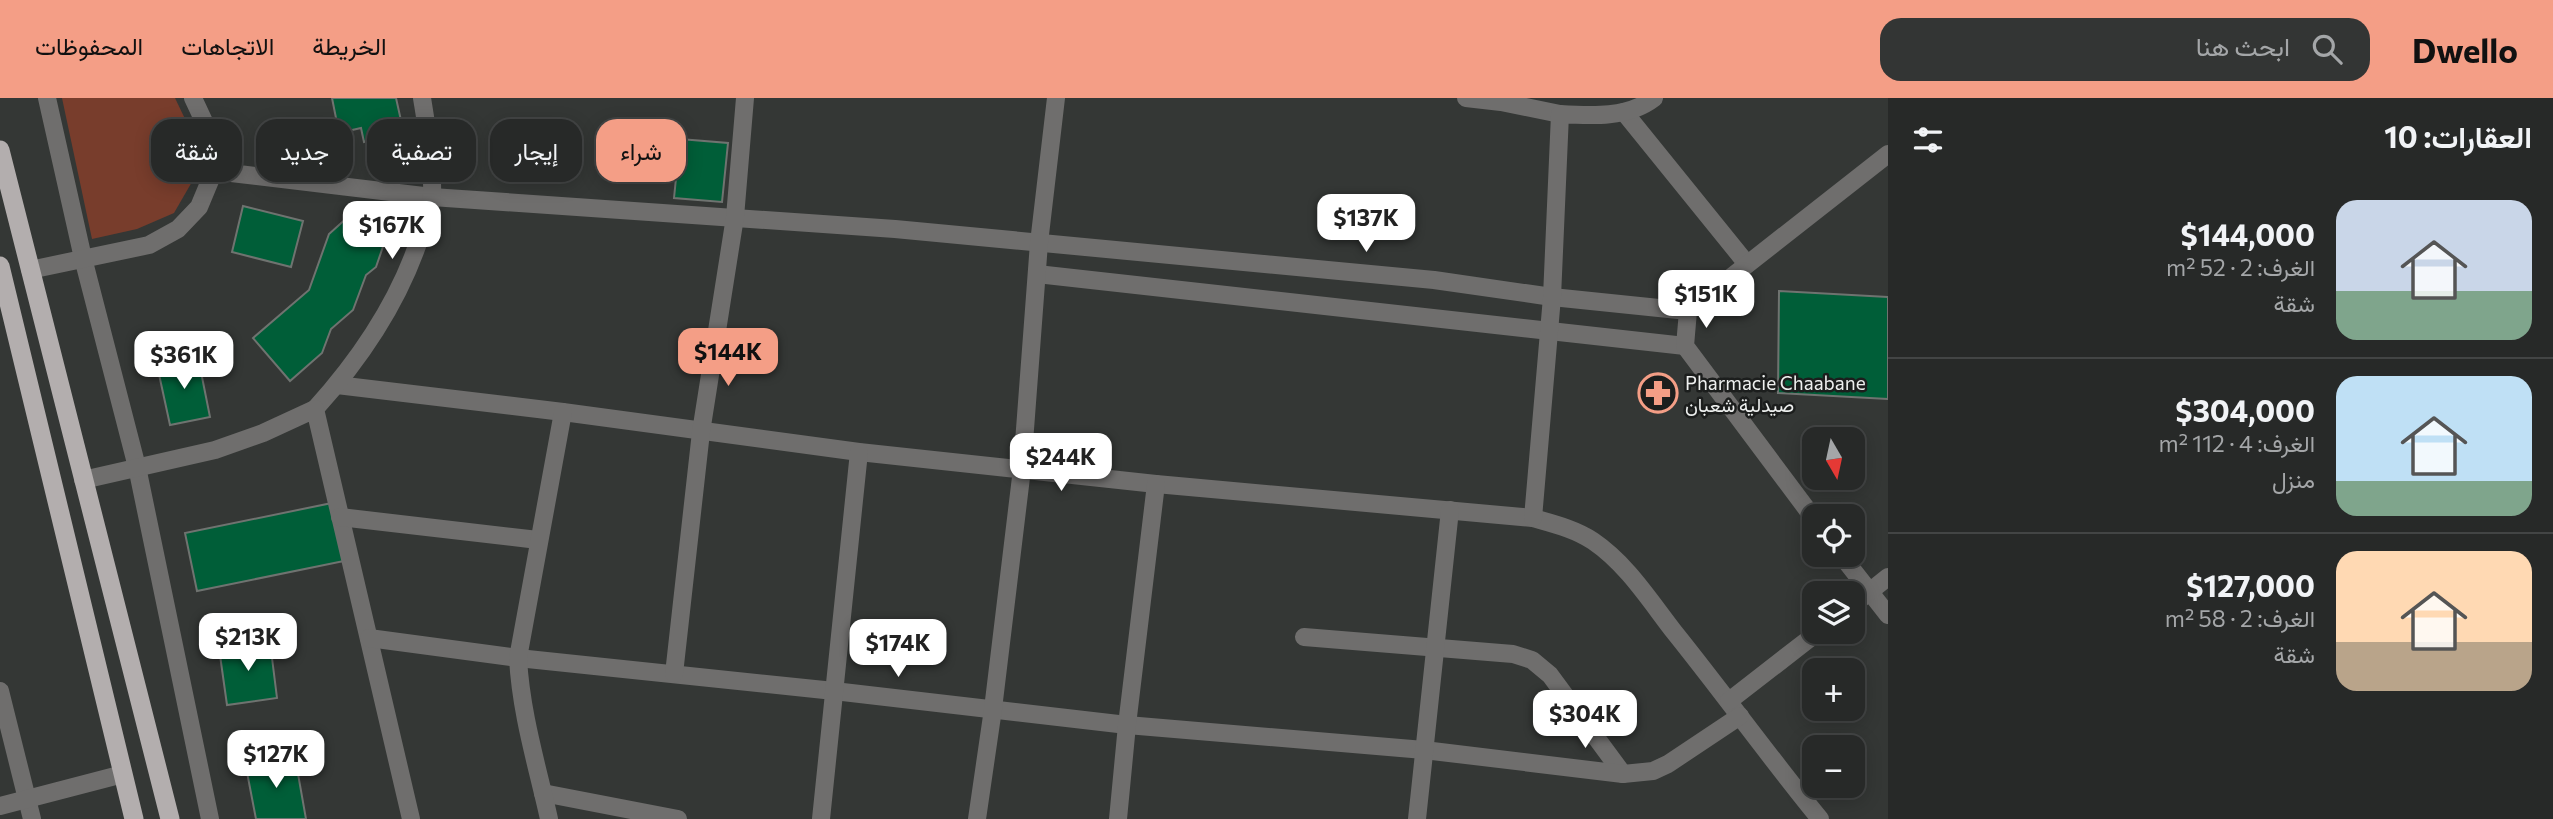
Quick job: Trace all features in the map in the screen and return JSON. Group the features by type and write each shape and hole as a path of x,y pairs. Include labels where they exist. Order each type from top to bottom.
{"highway":[{"path":"0,150 170,819"},
{"path":"1,272 134,819"}],"street":[{"path":"47,98 83,258 137,467 210,819"},
{"path":"193,98 203,119"},
{"path":"83,480 215,450 263,433 315,409 367,347 389,310 411,264 432,197 428,133 422,98"},
{"path":"674,674 701,432 735,216 744,98"},
{"path":"977,819 1022,469 1037,274 1056,98"},
{"path":"1466,98 1501,100 1560,114 1590,116 1625,112 1643,106 1654,98"},
{"path":"1625,112 1747,264"},
{"path":"1533,518 1552,297 1560,114"},
{"path":"242,175 432,197 735,216 1040,243 1434,280 1552,297 1688,311 1888,154"},
{"path":"30,270 149,245 178,229 199,206 210,182"},
{"path":"1037,274 1685,346"},
{"path":"1688,311 1685,346 1803,504"},
{"path":"337,384 859,452 1156,484 1533,518 1568,528 1592,541 1620,563 1820,819"},
{"path":"315,409 411,819"},
{"path":"549,819 526,730 518,658 563,412"},
{"path":"821,819 859,452"},
{"path":"1118,819 1156,484"},
{"path":"1417,819 1450,510"},
{"path":"340,517 538,540"},
{"path":"1850,567 1888,615"},
{"path":"1865,596 1888,577"},
{"path":"1304,637 1513,654 1532,660 1550,675 1623,774"},
{"path":"369,638 518,658 1127,725 1424,750 1623,774 1653,771 1668,764 1740,716"},
{"path":"1729,701 1803,644"},
{"path":"0,691 33,819"},
{"path":"0,806 123,774"},
{"path":"543,793 677,819"}],"shaded area":[{"path":"62,98 175,98 185,119 151,119 151,182 192,182 174,213 137,229 92,239"}],"building":[{"path":"332,98 396,98 401,119 367,119 367,141 364,142 361,128 353,130 353,119 336,119"},
{"path":"686,140 728,143 722,202 674,198 676,182 686,182"},
{"path":"243,206 303,221 291,267 232,252"},
{"path":"348,217 388,232 376,267 366,275 353,310 331,329 322,353 290,381 253,338 309,290 329,234"},
{"path":"1779,291 1888,297 1888,399 1778,393"},
{"path":"198,357 210,417 170,425 157,365"},
{"path":"332,503 344,561 197,591 185,533"},
{"path":"270,642 277,698 227,705 219,648"},
{"path":"295,757 306,819 256,819 246,767"}],"place":[{"name":"Pharmacie Chaabane صيدلية شعبان","path":"1658,393"}]}
